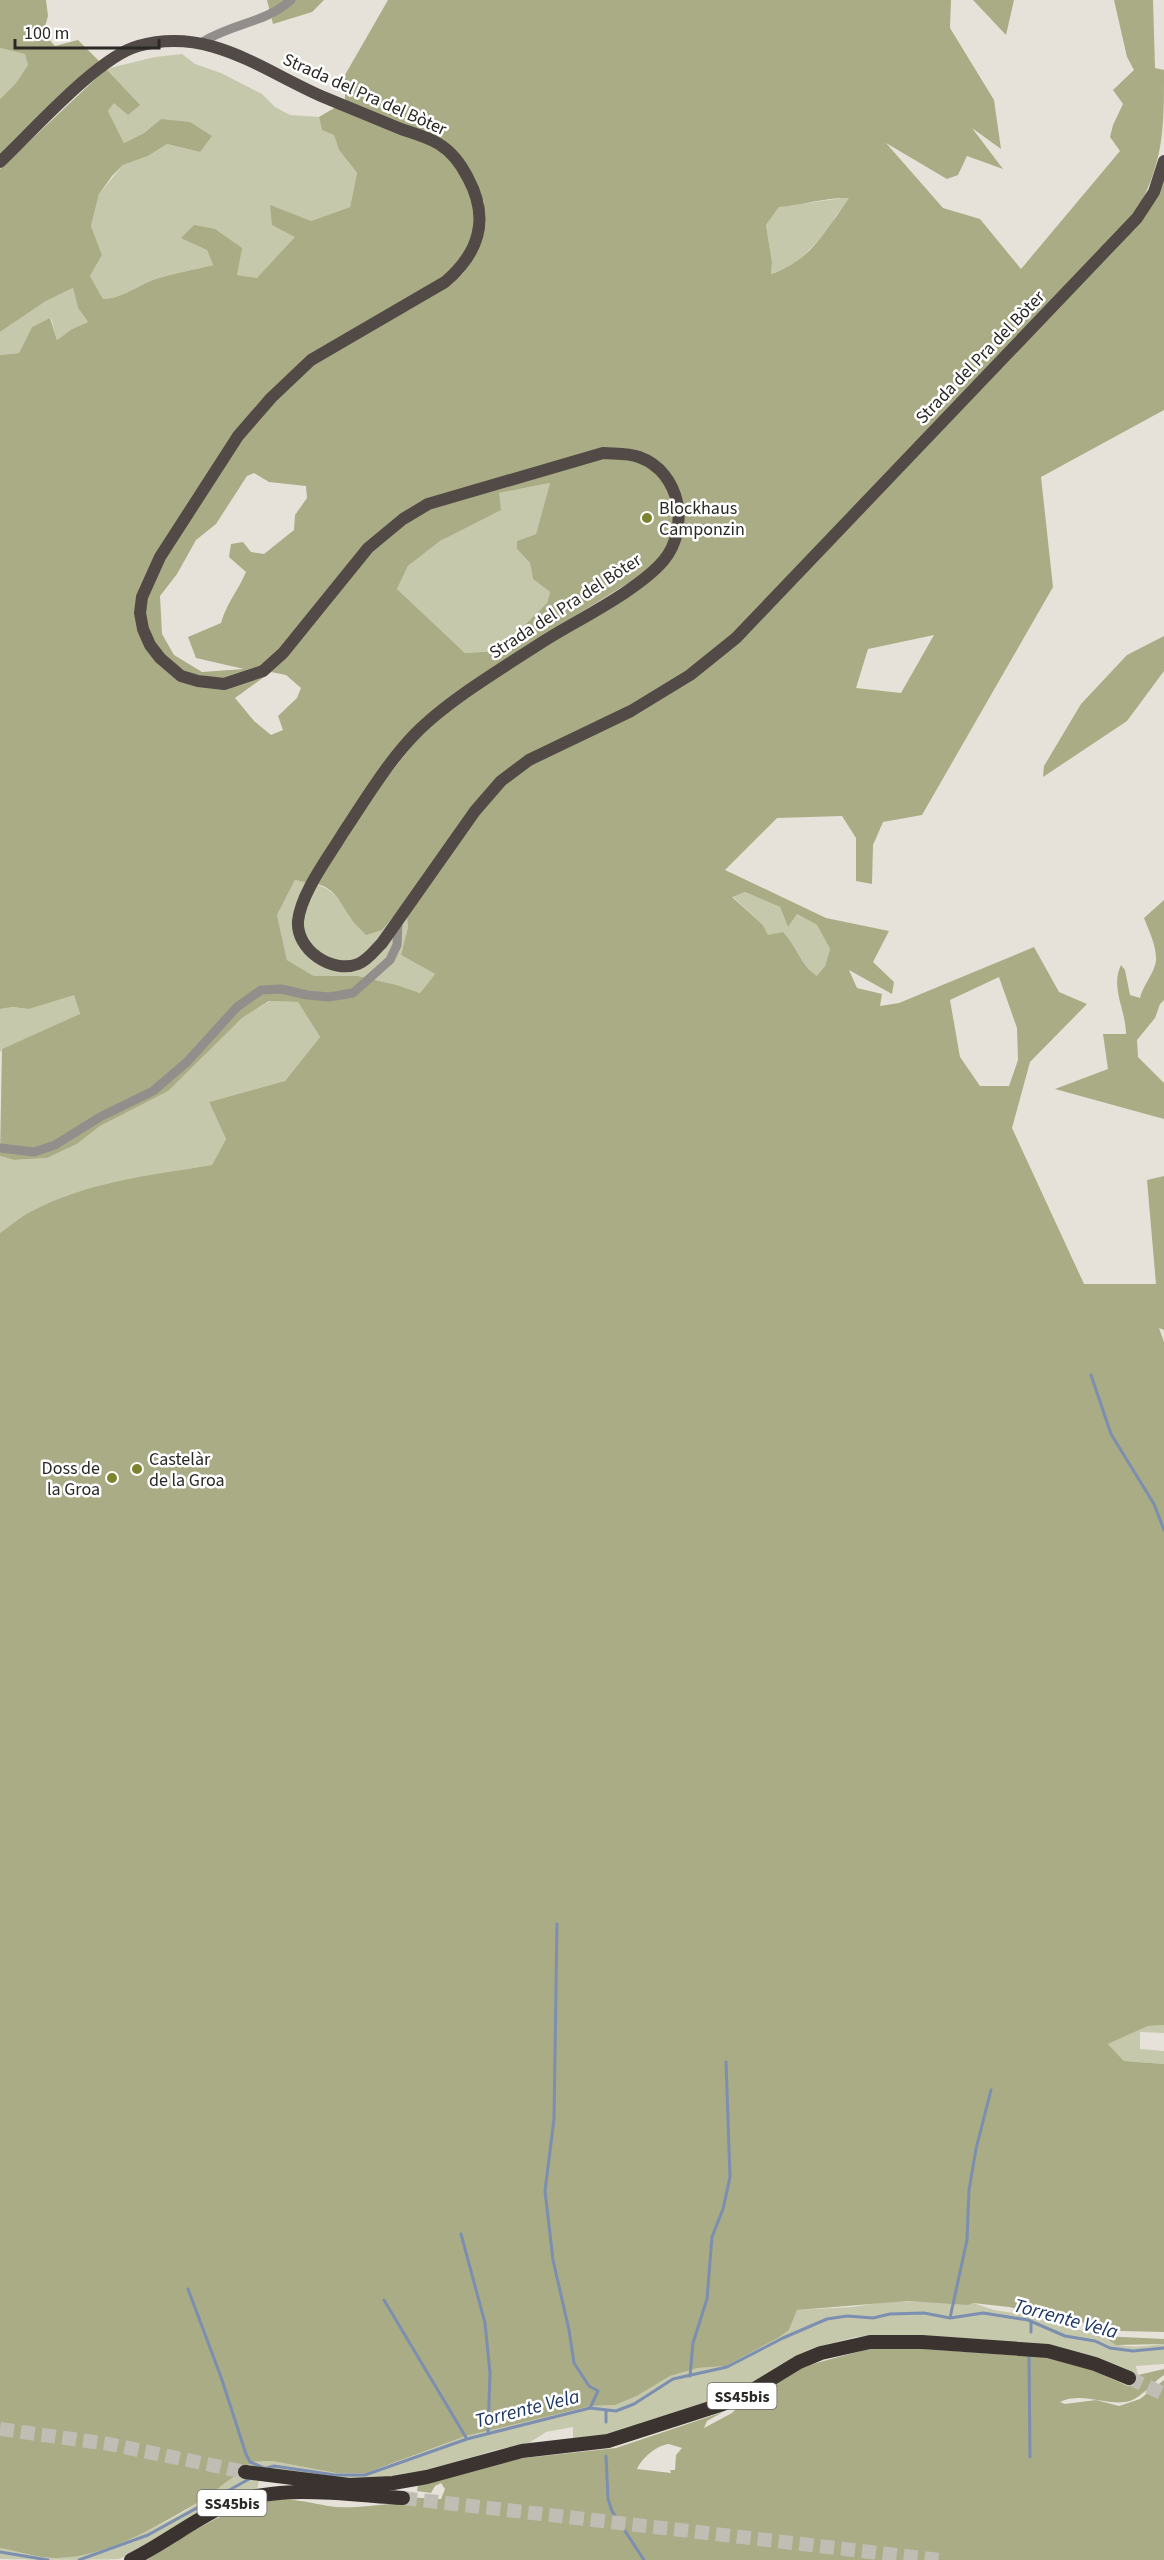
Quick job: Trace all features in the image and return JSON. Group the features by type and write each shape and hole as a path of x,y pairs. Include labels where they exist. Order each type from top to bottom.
{"highway":[{"name":"SS45bis","path":"131,2560 222,2507 248,2498 280,2492 348,2490 410,2481 522,2451 615,2439 743,2396 799,2362 821,2353 870,2342 922,2342 1048,2351 1095,2364 1129,2378"},
{"name":"SS45bis","path":"245,2472 403,2498"}],"main road":[{"name":"Strada del Pra del Bòter","path":"0,162 112,58 135,46 161,40 201,43 221,48 319,95 438,143 455,157 465,172 479,203 475,243 461,269 446,282 311,360 271,398 238,436 160,557 142,597 140,613 143,629 150,645 160,658 181,676 209,684 224,684 263,671 283,653 368,548 403,519 428,504 603,453 640,457 655,466 670,481 677,502 679,520 677,538 664,560 646,578 542,642 454,702 416,734 370,792 324,863 299,908 298,930 316,958 330,965 357,964 369,957 398,921 475,811 501,781 529,760 631,711 690,675 736,638 1137,218 1154,192 1164,161"}],"street":[{"path":"201,43 216,33 278,12 291,0"},
{"path":"0,1148 34,1152 55,1145 100,1117 153,1091 187,1062 237,1007 261,990 281,988 307,995 329,997 353,993 390,960 397,945 398,921"}],"green space":[{"path":"0,0 46,0 48,16 43,33 55,46 78,40 100,62 0,156 0,99 16,83 28,65 25,54 0,48"},
{"path":"267,0 324,0 312,12 273,24"},
{"path":"388,0 951,0 950,28 994,100 1001,149 972,128 1003,169 967,156 958,175 947,179 886,143 943,208 980,219 1021,269 1120,151 1110,137 1123,104 1113,90 1134,70 1127,57 1114,0 1153,0 1155,68 1164,70 1164,111 1157,163 1134,216 733,635 687,671 629,707 527,756 382,930 366,935 353,922 333,893 317,884 373,795 419,737 456,705 675,552 681,533 682,516 673,479 626,450 400,515 280,650 261,668 224,680 183,672 163,655 154,643 147,627 146,598 164,559 241,439 274,401 314,364 448,286 464,272 475,253 484,220 484,202 458,154 345,101 345,75","holes":["849,198 825,233 807,253 797,261 771,274 772,262 766,225 779,207","254,473 269,482 306,486 307,498 295,515 294,530 264,554 251,552 243,542 231,544 229,557 246,572 221,623 188,637 196,658 244,669 202,672 174,655 162,634 160,596 177,574 196,540 216,524 247,476"]},
{"path":"973,0 1014,0 1006,35"},
{"path":"0,48 25,54 28,65 16,83 0,99"},
{"path":"182,54 195,64 221,73 262,94 275,107 290,115 319,117 322,130 334,134 339,150 357,173 350,207 311,221 258,278 237,275 207,250 213,265 163,277 124,294 103,299 90,276 102,255 91,226 99,194 123,165 148,156 167,144 200,152 161,119 144,133 124,143 108,111 113,103 106,69 155,57"},
{"path":"106,69 140,105 128,115 114,103 108,111 124,143 144,133 161,119 190,122 212,136 200,152 167,144 148,156 123,165 99,194 91,226 102,255 90,276 103,299 124,294 163,277 213,265 207,250 181,238 194,225 215,229 242,248 237,275 257,278 295,237 272,225 270,205 311,221 350,207 357,173 339,150 334,135 322,130 319,117 336,107 435,147 451,160 461,175 474,204 473,234 457,266 268,395 156,555 138,630 197,686 225,689 265,676 235,698 254,721 271,735 283,730 278,716 297,698 301,688 286,675 271,672 267,675 371,552 406,523 430,509 604,458 639,462 652,470 665,484 672,503 674,520 672,536 660,557 643,574 539,638 412,730 308,883 295,880 277,915 287,960 314,976 358,976 420,993 435,974 401,955 408,927 407,917 479,814 505,784 532,764 739,642 1141,221 1164,178 1164,410 1041,477 1053,587 922,815 883,822 873,845 872,884 856,881 856,838 842,816 777,818 725,870 826,918 889,931 873,962 894,982 892,994 849,970 857,988 882,994 880,1006 899,1003 1034,947 1059,992 1087,1004 1030,1062 1012,1128 1084,1284 1156,1284 1147,1180 1164,1176 1164,1330 1159,1328 1164,1342 1164,2025 1148,2026 1108,2044 1124,2061 1164,2064 1164,2332 1122,2331 1009,2307 973,2303 968,2305 908,2301 797,2310 789,2330 726,2366 698,2368 670,2376 637,2396 615,2405 591,2406 466,2436 366,2473 336,2473 272,2461 250,2462 245,2472 232,2478 205,2498 149,2530 114,2546 78,2556 59,2558 0,2548 0,1233 30,1212 73,1193 142,1176 212,1165 226,1139 209,1102 285,1081 320,1037 298,1002 269,1001 242,1018 168,1091 100,1126 77,1144 47,1158 14,1160 0,1156 2,1049 80,1014 74,995 29,1009 12,1007 0,1009 0,355 19,353 32,327 50,318 57,340 72,329 88,322 78,308 73,288 46,301 0,332 0,169","holes":["550,483 536,534 517,541 517,549 530,563 533,579 550,592 547,603 498,651 465,653 397,589 408,566 440,541 501,510 499,493","934,635 901,693 856,688 868,649","745,892 780,907 788,927 797,914 817,925 830,949 825,966 817,976 807,967 783,932 768,935 763,925 732,897","999,977 1017,1028 1018,1060 1009,1086 980,1086 960,1057 950,1000"]},
{"path":"850,197 835,217 830,229 794,265 771,274 772,262 766,225 779,207"},
{"path":"73,288 78,308 88,322 72,329 57,340 51,318 32,327 19,353 0,355 0,332 46,301"},
{"path":"550,483 536,534 517,541 517,549 530,563 533,579 550,592 547,603 497,651 465,653 397,589 408,566 440,541 467,525 499,493"},
{"path":"1164,636 1164,671 1127,721 1043,777 1044,766 1081,704 1127,655"},
{"path":"295,880 329,890 351,919 406,902 408,927 401,955 435,974 420,993 358,976 314,976 287,960 277,915"},
{"path":"745,892 780,907 788,927 797,914 817,925 830,949 825,966 817,977 807,967 783,932 768,936 763,925 732,896"},
{"path":"1164,900 1164,1000 1155,1018 1137,1040 1138,1057 1164,1083 1164,1119 1055,1089 1108,1069 1103,1034 1126,1034 1118,991 1118,974 1121,965 1125,970 1130,995 1140,998 1156,961 1154,945 1144,918"},
{"path":"74,994 80,1015 2,1049 0,1053 0,1009 11,1007 29,1009"},
{"path":"270,1001 298,1002 320,1037 285,1081 209,1102 226,1139 212,1165 142,1176 73,1193 30,1212 0,1233 0,1156 14,1160 47,1158 77,1144 100,1126 149,1100 242,1018"},
{"path":"1164,2025 1164,2033 1140,2032 1140,2049 1164,2051 1164,2064 1124,2061 1108,2044 1148,2026"},
{"path":"893,2301 973,2303 994,2310 1032,2316 1101,2336 1123,2346 1164,2344 1164,2364 1136,2366 1138,2375 1113,2364 918,2336 856,2337 828,2344 798,2356 749,2385 718,2399 614,2434 573,2439 573,2427 546,2432 529,2443 492,2451 421,2473 378,2478 339,2478 246,2466 250,2462 272,2461 336,2473 379,2469 466,2436 591,2406 615,2405 637,2396 670,2376 698,2368 726,2366 789,2330 797,2310 852,2307"},
{"path":"1101,2336 1164,2339 1164,2344 1116,2345"},
{"path":"872,2348 910,2348 1054,2358 1083,2366 1128,2386 1144,2379 1138,2375 1164,2369 1164,2375 1130,2401 1113,2402 1086,2398 1078,2398 1060,2402 1065,2404 1096,2400 1119,2406 1140,2399 1164,2380 1164,2560 147,2560 206,2524 255,2503 285,2500 345,2507 402,2503 403,2497 441,2499 445,2489 441,2483 435,2486 431,2493 417,2491 418,2485 506,2460 616,2448 723,2412 707,2421 704,2428 732,2413 740,2405 805,2366","holes":["669,2444 682,2448 676,2455 675,2470 670,2470 671,2473 637,2469 655,2449"]},
{"path":"230,2476 259,2481 257,2489 221,2502 154,2542 119,2559 0,2559 0,2548 59,2558 101,2549 126,2540 175,2517 198,2503"}],"waterway":[{"path":"1091,1375 1111,1434 1154,1504 1164,1530"},
{"path":"557,1924 554,2119 545,2191 553,2260 574,2363 589,2386 598,2391 590,2408"},
{"path":"690,2376 693,2343 707,2299 712,2237 723,2209 730,2177 726,2062"},
{"path":"950,2318 967,2240 969,2190 976,2149 991,2090"},
{"path":"461,2234 485,2323 490,2373 488,2432"},
{"path":"188,2289 221,2377 246,2454 250,2462 264,2468"},
{"path":"384,2300 467,2439"},
{"name":"Torrente Vela","path":"263,2469 274,2466 335,2475 365,2475 467,2439 590,2408 616,2411 634,2404 673,2379 727,2367 783,2338 827,2319 847,2316 873,2318 890,2314 924,2313 950,2318 983,2313 1028,2320 1065,2336 1095,2341 1110,2348 1133,2351 1164,2348"},
{"path":"1031,2322 1031,2332"},
{"path":"1029,2356 1030,2457"},
{"path":"606,2410 606,2422"},
{"path":"606,2456 608,2499 612,2511 644,2560"},
{"name":"Torrente Vela","path":"79,2560 148,2535 251,2478"},
{"name":"Torrente Vela","path":"0,2552 48,2560"}],"tunnel":[{"path":"1129,2378 1164,2394"},
{"path":"0,2429 109,2444 245,2472"},
{"path":"403,2498 940,2560"}],"place":[{"name":"Blockhaus Camponzin","path":"647,518"},
{"name":"Castelàr de la Groa","path":"137,1469"},
{"name":"Doss de la Groa","path":"112,1478"}]}
